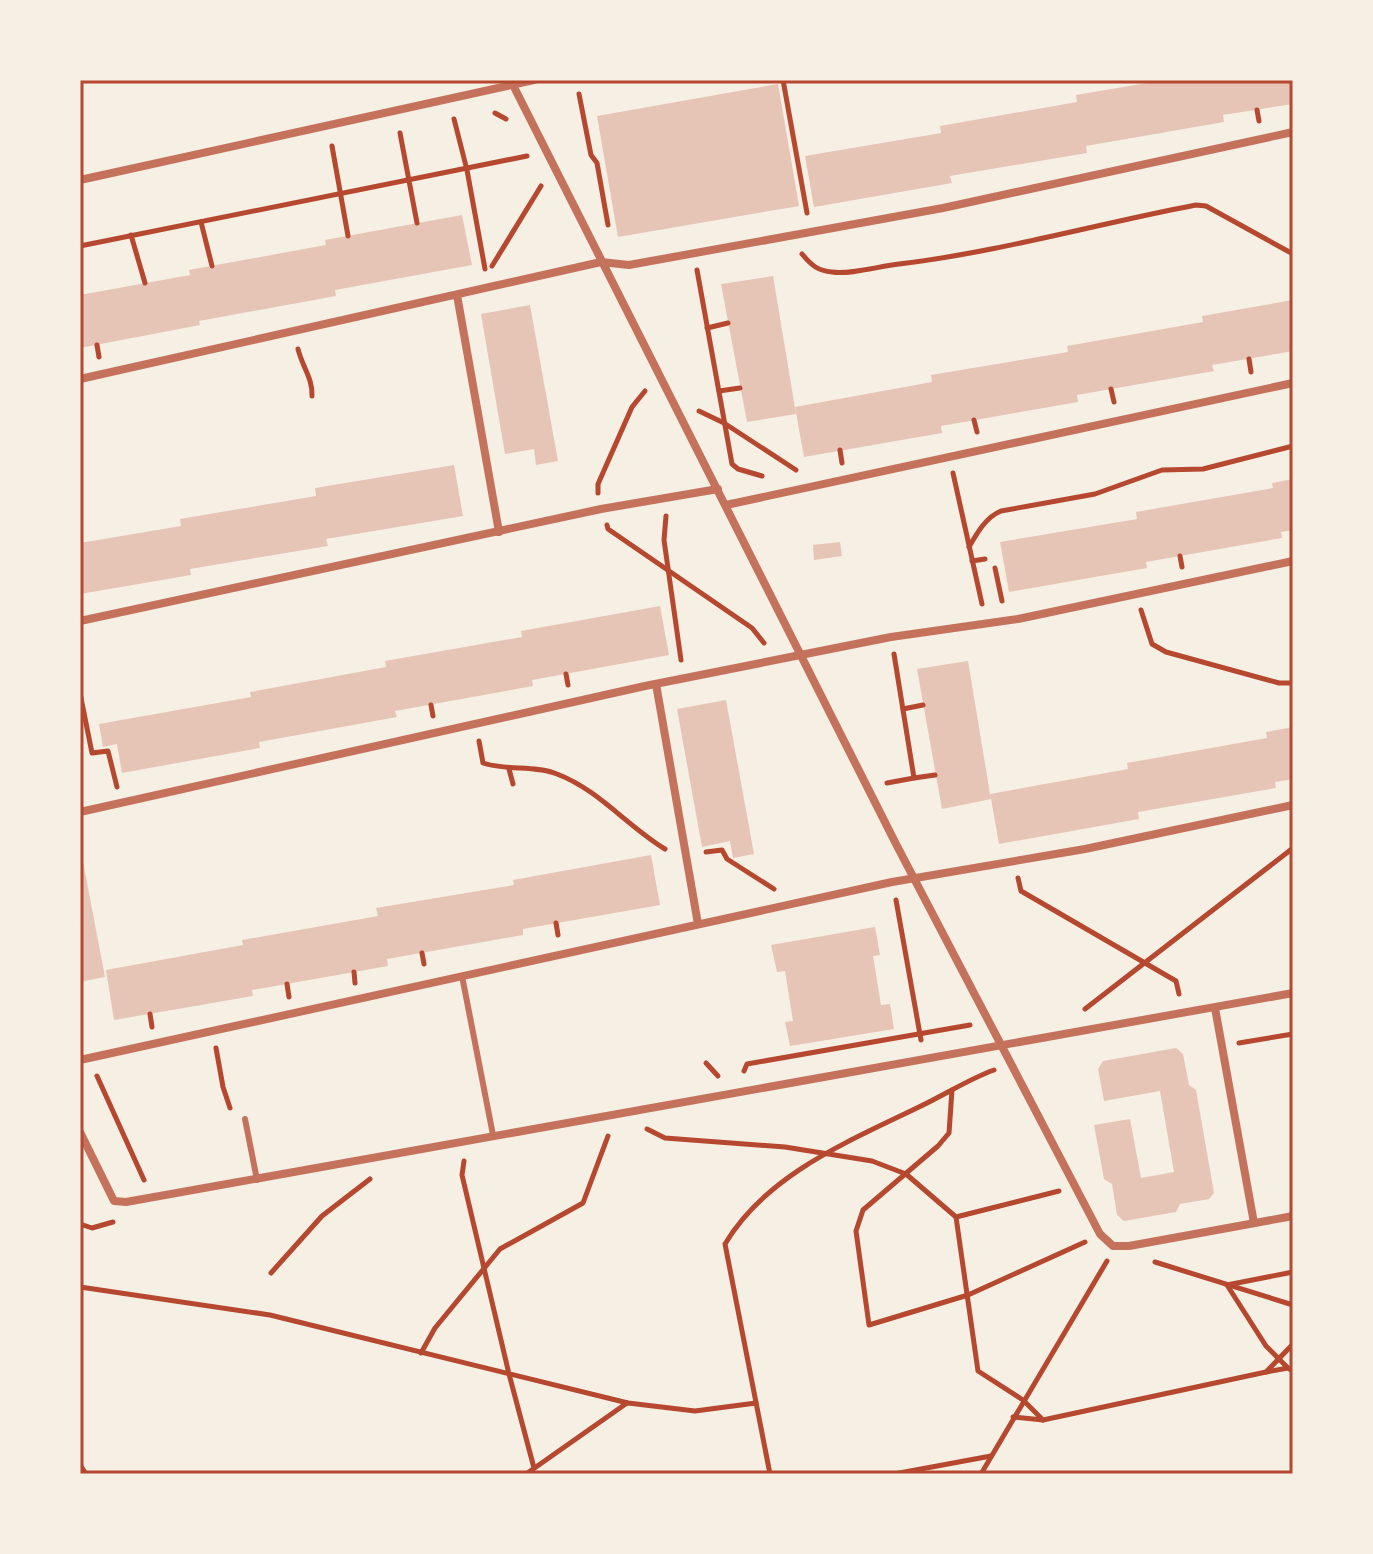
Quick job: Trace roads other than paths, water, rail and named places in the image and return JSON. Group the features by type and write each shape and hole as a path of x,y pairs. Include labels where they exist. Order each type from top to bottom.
{"street":[{"path":"80,180 534,80"},
{"path":"513,85 867,787 1100,1234 1113,1246 1129,1246 1293,1216"},
{"path":"80,379 601,262 629,265 957,205 1293,132"},
{"path":"457,295 499,532"},
{"path":"726,505 1293,383"},
{"path":"80,621 601,509 718,489"},
{"path":"80,812 684,678 891,637 1018,619 1293,561"},
{"path":"656,684 698,924"},
{"path":"84,1059 892,882 1015,861 1293,805"},
{"path":"80,1132 114,1201 150,1199 1293,993"},
{"path":"1215,1008 1254,1223"}],"lane":[{"path":"462,976 493,1135"},
{"path":"245,1119 257,1180"}]}
